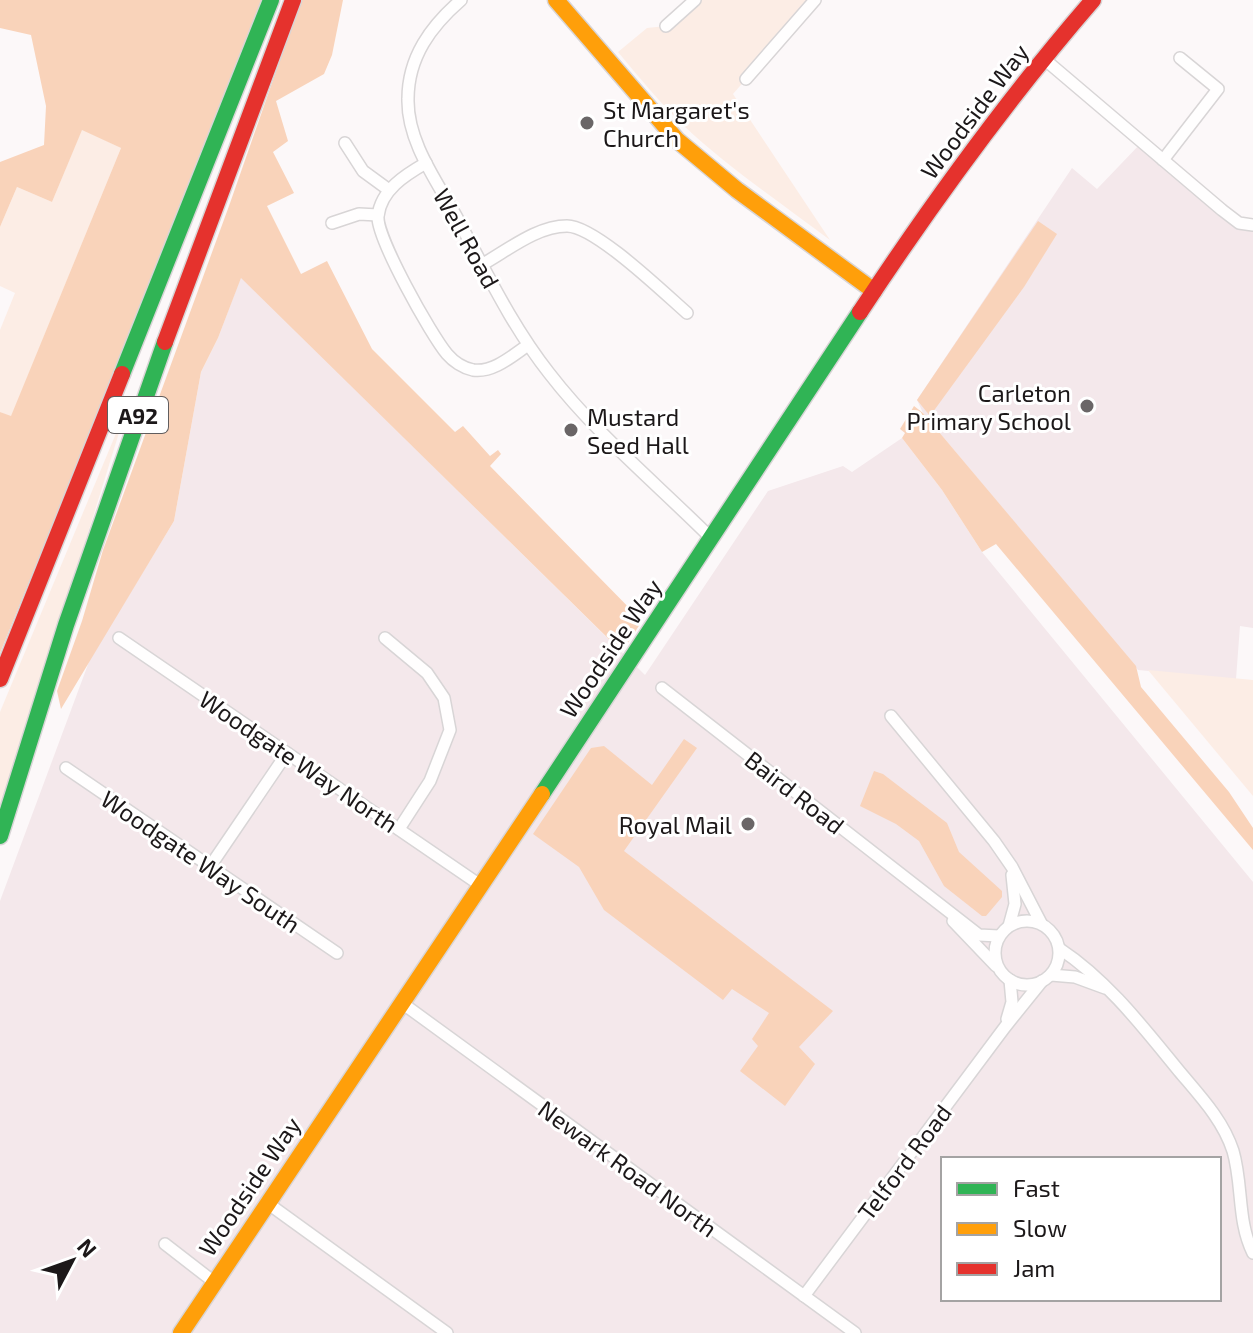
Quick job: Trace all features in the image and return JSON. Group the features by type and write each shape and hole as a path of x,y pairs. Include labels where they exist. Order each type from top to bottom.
{"main road":[{"name":"A92","path":"0,679 271,0"},
{"name":"A92","path":"0,836 41,694 96,533 156,363 293,0"},
{"path":"556,0 677,140 737,190 874,291"},
{"name":"Woodside Way","path":"181,1333 712,539 874,291 982,138 1043,58 1093,0"}],"street":[{"path":"666,26 695,0"},
{"path":"746,79 815,0"},
{"name":"Well Road","path":"453,2 420,47 409,84 409,121 426,163 528,345 551,376 616,446 712,539"},
{"path":"1043,58 1232,218 1239,223 1253,225"},
{"path":"1163,160 1218,89 1180,58"},
{"path":"345,143 363,171 389,190"},
{"path":"426,163 407,173 389,190 378,215 379,228 390,254 439,343 457,363 469,369 487,370 528,345"},
{"path":"332,223 359,214 378,215"},
{"path":"483,264 540,232 566,226 580,228 602,241 687,313"},
{"name":"Woodgate Way North","path":"119,638 480,885"},
{"path":"385,638 427,673 444,698 450,730 430,781 399,829"},
{"name":"Baird Road","path":"662,688 979,935 999,936"},
{"path":"891,716 994,841 1012,867 1041,923"},
{"path":"209,868 287,753"},
{"name":"Woodgate Way South","path":"66,768 337,953"},
{"path":"1009,926 1015,904 1012,867"},
{"name":"Baird Road","path":"928,895 999,970"},
{"path":"1047,978 1059,958 1060,949 1053,932 1041,923 1030,920 1009,926 999,936 995,953 999,970 1010,980 1026,985 1047,978 1075,977 1109,990"},
{"path":"1060,949 1083,964 1109,990 1225,1130 1238,1170 1247,1240 1253,1253"},
{"name":"Telford Road","path":"804,1296 1005,1027 1047,978"},
{"name":"Telford Road","path":"1005,1027 1012,1002 1010,980"},
{"name":"Newark Road North","path":"402,1003 855,1333"},
{"path":"266,1202 444,1332"},
{"path":"165,1244 214,1282"}],"shaded area":[{"path":"0,0 267,0 0,653 0,412 11,416 121,148 82,130 52,202 17,187 0,227 0,162 44,145 46,106 31,35 0,28"},
{"path":"301,0 343,0 332,55 324,74 276,101 288,141 273,152 294,193 267,206 301,274 327,261 372,349 455,432 463,426 490,456 498,450 501,454 490,466 642,621 622,652 241,278 201,372 174,521 61,709 57,691 103,550"},
{"path":"695,0 815,0 733,94 830,240 737,171 684,126 618,52 647,28 666,26"},
{"path":"82,129 121,148 11,417 0,412 0,330 15,293 0,286 0,227 17,187 52,202"},
{"name":"Carleton Primary School","path":"1142,142 1212,201 1253,225 1253,628 1240,626 1236,679 1138,670 923,413 917,400 1072,168 1097,189"},
{"path":"1038,221 1057,234 1024,287 930,416 917,400"},
{"path":"241,277 645,675 768,491 843,466 852,472 902,438 942,490 982,552 1253,882 1253,1333 0,1333 0,901 90,659 174,521 201,372 218,338"},
{"path":"914,406 1136,666 1141,687 1229,792 1253,828 1253,850 996,544 982,552 942,490 902,438 905,433 900,429"},
{"path":"127,407 0,817 0,712"},
{"path":"1148,670 1253,680 1253,796"},
{"path":"684,739 697,748 624,851 833,1011 799,1047 815,1064 785,1106 740,1071 758,1046 752,1039 769,1013 732,989 723,1000 604,910 579,867 533,834 591,748 604,746 652,785"},
{"path":"874,771 883,774 947,823 959,852 1002,891 1002,897 986,916 944,886 919,841 896,824 860,806"}],"traffic: fast":[{"path":"122,374 271,0"},
{"path":"542,794 860,312"},
{"path":"0,836 66,625 165,342"}],"traffic: slow":[{"path":"556,0 677,140 737,190 874,291"},
{"path":"181,1333 542,794"}],"traffic: jam":[{"path":"165,342 293,0"},
{"path":"860,312 972,152 1093,0"},
{"path":"0,679 122,374"}],"place":[{"name":"St Margaret's Church","path":"587,123"},
{"name":"Carleton Primary School","path":"1087,406"},
{"name":"Mustard Seed Hall","path":"571,430"},
{"name":"Royal Mail","path":"748,824"}]}
